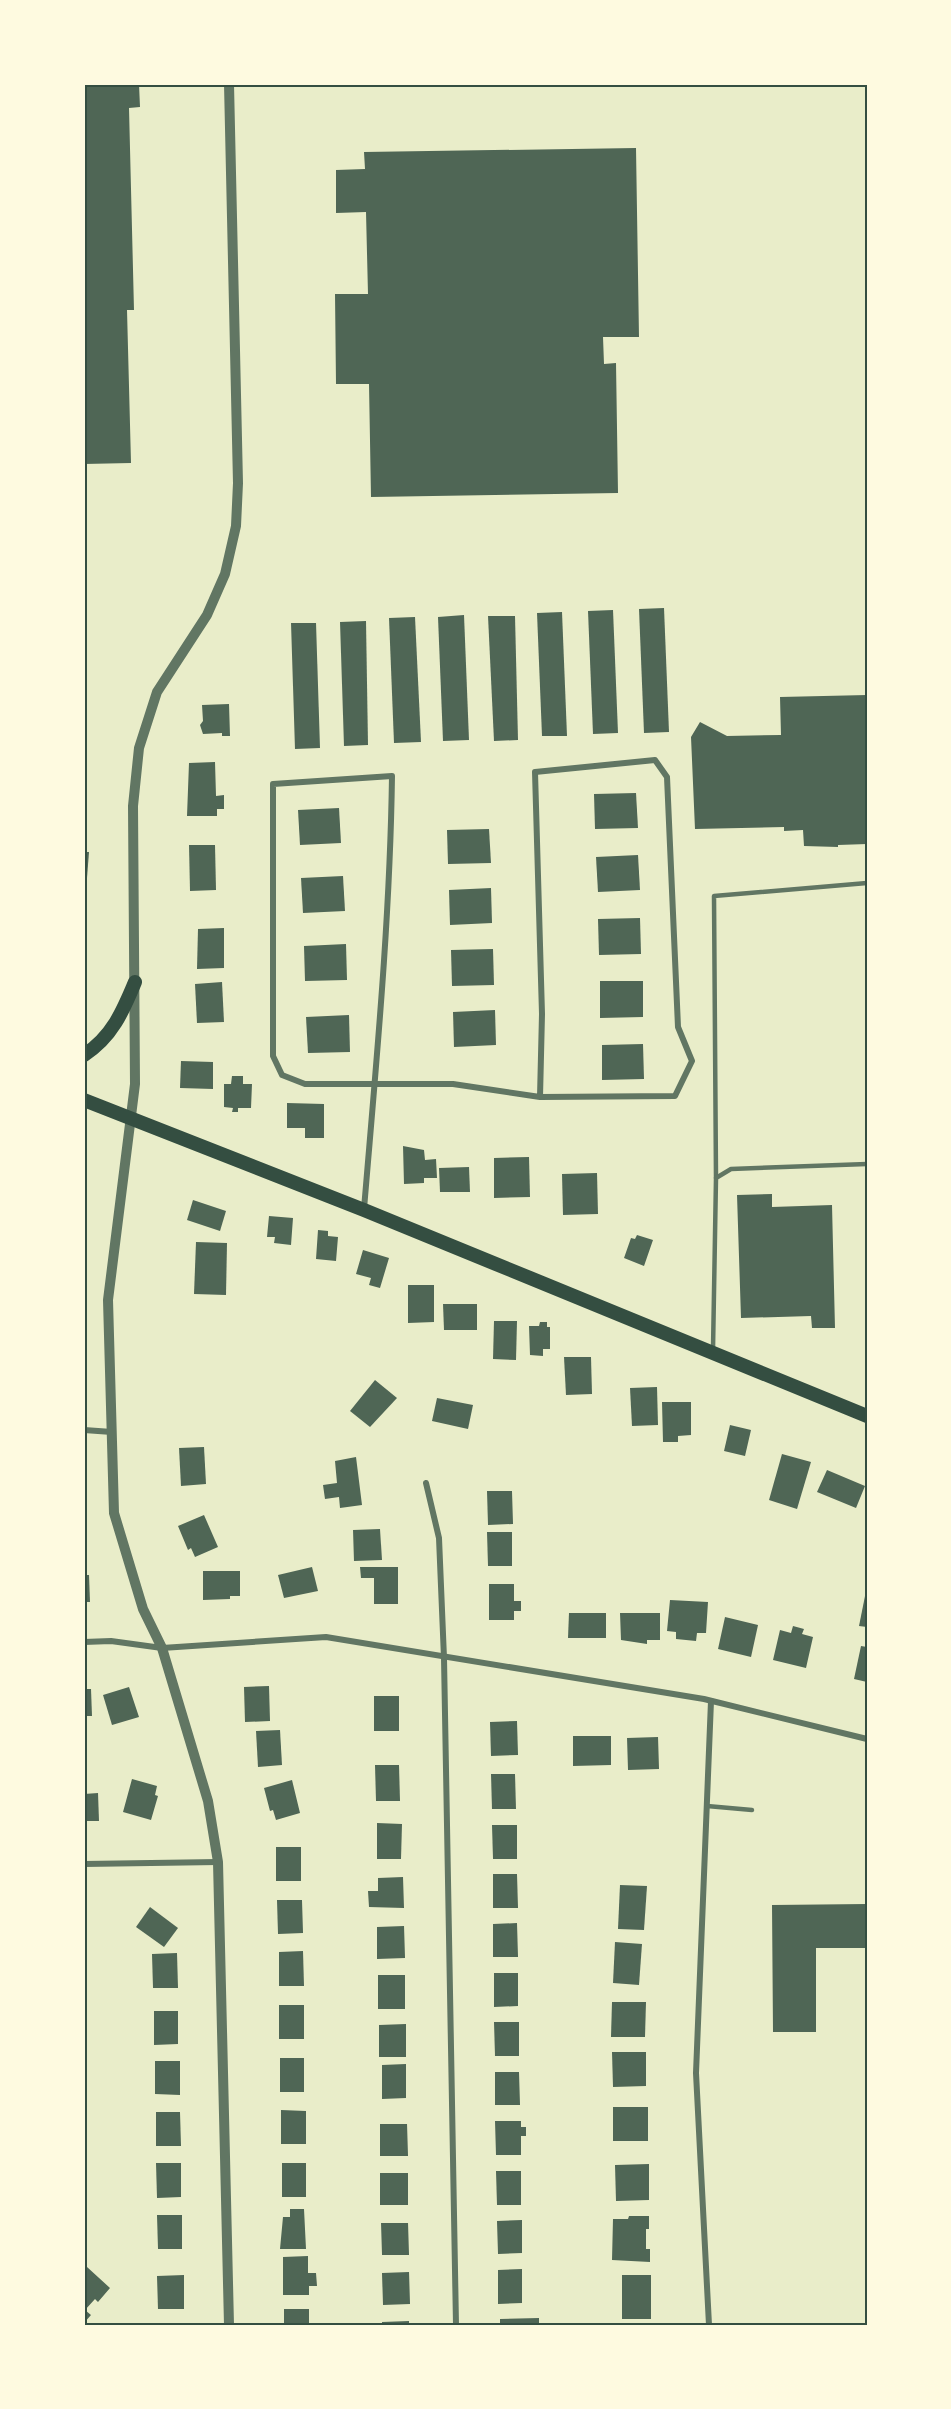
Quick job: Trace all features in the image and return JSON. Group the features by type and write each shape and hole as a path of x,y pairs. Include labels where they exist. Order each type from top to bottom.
{"main road":[{"path":"84,1054 97,1046 118,1022 135,982"},
{"path":"84,1100 364,1209 867,1416"}],"street":[{"path":"229,84 238,471 236,526 220,584 207,615 157,692 139,748 133,806 135,1084 108,1300 114,1513 143,1610 162,1648 208,1801 218,1862 229,2325"},
{"path":"364,1209 375,1084 391,882 392,776 273,784 273,1056 282,1075 305,1084 375,1084 453,1084 540,1097 675,1096 692,1061 678,1028 667,777 655,760 535,772 542,1014 540,1097"},
{"path":"84,1430 112,1432"},
{"path":"426,1483 439,1538 444,1658 456,2325"},
{"path":"84,1642 111,1641 162,1648 326,1637 711,1701 867,1739"},
{"path":"709,2325 696,2073 711,1701"},
{"path":"84,1864 218,1862"}],"lane":[{"path":"713,1353 716,1178 714,896 867,883"},
{"path":"716,1178 731,1169 867,1164"},
{"path":"707,1806 752,1810"}],"building":[{"path":"84,84 139,84 140,107 129,108 134,310 127,310 131,463 84,464"},
{"path":"636,148 639,337 603,337 604,364 616,363 618,493 371,497 369,384 336,384 335,294 368,294 366,212 336,213 336,170 365,169 364,152"},
{"path":"664,608 669,732 644,733 639,609"},
{"path":"613,610 618,733 593,734 588,611"},
{"path":"562,612 567,736 542,736 537,613"},
{"path":"464,615 469,740 443,741 438,617"},
{"path":"488,616 515,616 518,740 494,741"},
{"path":"415,617 421,742 394,743 389,618"},
{"path":"366,621 368,745 344,746 340,622"},
{"path":"291,623 316,623 320,748 295,749"},
{"path":"867,695 867,844 838,845 838,847 804,846 803,830 784,831 784,827 695,829 691,737 700,722 727,736 781,735 780,697"},
{"path":"229,704 230,736 222,736 222,733 203,734 200,725 203,721 202,705"},
{"path":"215,762 216,796 224,795 224,809 217,809 217,816 187,816 189,763"},
{"path":"636,793 638,828 595,829 594,794"},
{"path":"339,808 341,843 300,845 298,810"},
{"path":"489,829 491,863 448,864 447,830"},
{"path":"189,845 215,845 216,890 190,891"},
{"path":"84,852 89,852 87,878 84,877"},
{"path":"638,855 640,890 598,892 596,857"},
{"path":"343,876 345,911 303,913 301,878"},
{"path":"491,888 492,923 450,925 449,890"},
{"path":"640,918 641,954 599,955 598,919"},
{"path":"224,928 224,968 197,969 198,929"},
{"path":"346,944 347,980 305,981 304,946"},
{"path":"493,949 494,985 452,986 451,950"},
{"path":"600,981 643,981 643,1017 600,1018"},
{"path":"222,982 224,1022 197,1023 195,984"},
{"path":"495,1010 496,1045 454,1047 453,1012"},
{"path":"349,1015 350,1052 308,1053 306,1017"},
{"path":"643,1044 644,1079 602,1080 602,1045"},
{"path":"181,1061 213,1062 213,1089 180,1088"},
{"path":"232,1076 243,1076 243,1084 252,1084 251,1108 238,1108 238,1112 232,1112 233,1108 224,1107 224,1084 231,1084"},
{"path":"287,1103 324,1104 324,1138 305,1138 305,1128 287,1128"},
{"path":"403,1146 424,1150 425,1160 436,1159 437,1178 424,1178 424,1183 404,1184"},
{"path":"529,1157 530,1197 494,1198 494,1158"},
{"path":"469,1167 470,1192 440,1192 439,1168"},
{"path":"597,1173 598,1214 563,1215 562,1174"},
{"path":"772,1194 772,1207 832,1205 835,1328 812,1328 811,1316 741,1318 737,1195"},
{"path":"193,1200 226,1211 220,1231 187,1220"},
{"path":"269,1216 293,1218 291,1245 274,1243 275,1237 267,1237"},
{"path":"318,1230 328,1231 328,1236 338,1237 336,1261 316,1259"},
{"path":"637,1235 653,1240 644,1266 624,1258 631,1238 635,1239"},
{"path":"196,1242 227,1243 226,1295 194,1294"},
{"path":"363,1250 389,1258 380,1288 369,1285 371,1278 356,1274"},
{"path":"408,1285 434,1285 434,1322 408,1323"},
{"path":"443,1304 477,1304 477,1330 444,1330"},
{"path":"494,1321 517,1321 516,1360 493,1359"},
{"path":"540,1322 547,1322 547,1327 550,1327 550,1349 543,1349 543,1356 530,1355 529,1326 539,1326"},
{"path":"564,1357 591,1357 592,1394 566,1395"},
{"path":"375,1380 397,1398 370,1427 350,1411"},
{"path":"657,1387 658,1425 632,1426 630,1388"},
{"path":"437,1398 473,1405 468,1429 432,1421"},
{"path":"662,1402 691,1402 691,1435 678,1436 678,1442 663,1442"},
{"path":"730,1425 751,1430 745,1456 724,1451"},
{"path":"204,1447 206,1484 181,1486 179,1448"},
{"path":"782,1454 811,1462 797,1509 769,1500"},
{"path":"356,1457 362,1505 340,1508 339,1497 325,1499 323,1485 337,1483 335,1461"},
{"path":"827,1470 865,1486 856,1508 817,1492"},
{"path":"487,1491 512,1491 513,1524 488,1525"},
{"path":"204,1515 218,1547 195,1557 191,1548 188,1550 178,1526"},
{"path":"380,1529 382,1560 354,1561 353,1530"},
{"path":"487,1532 512,1532 512,1566 488,1566"},
{"path":"312,1567 318,1591 284,1598 278,1575"},
{"path":"360,1567 398,1567 398,1604 374,1604 374,1578 361,1578"},
{"path":"203,1571 240,1571 240,1596 230,1596 230,1599 203,1600"},
{"path":"84,1575 89,1575 90,1602 84,1602"},
{"path":"489,1584 514,1584 514,1601 521,1601 521,1611 514,1611 514,1620 489,1620"},
{"path":"867,1592 867,1627 859,1626"},
{"path":"670,1600 708,1602 706,1633 697,1633 696,1641 676,1639 676,1632 667,1631"},
{"path":"569,1613 606,1613 606,1638 568,1638"},
{"path":"620,1613 660,1613 660,1640 647,1640 647,1644 621,1640"},
{"path":"725,1617 758,1625 751,1657 718,1649"},
{"path":"793,1626 804,1629 802,1634 813,1637 806,1668 773,1660 780,1630 791,1633"},
{"path":"861,1646 867,1647 867,1682 854,1679"},
{"path":"269,1686 270,1721 245,1722 244,1687"},
{"path":"129,1687 139,1717 112,1725 103,1695"},
{"path":"84,1689 91,1689 92,1716 84,1716"},
{"path":"374,1696 399,1696 399,1731 374,1731"},
{"path":"517,1721 518,1755 491,1756 490,1722"},
{"path":"280,1730 282,1765 258,1767 256,1731"},
{"path":"573,1736 611,1736 611,1765 573,1766"},
{"path":"658,1737 659,1769 628,1770 627,1738"},
{"path":"375,1765 399,1765 400,1801 376,1801"},
{"path":"491,1774 515,1774 516,1809 492,1809"},
{"path":"132,1779 157,1786 155,1795 158,1796 151,1820 123,1812"},
{"path":"292,1780 300,1813 276,1820 273,1810 270,1811 264,1788"},
{"path":"98,1793 99,1821 84,1821 84,1794"},
{"path":"377,1823 402,1824 401,1859 377,1859"},
{"path":"492,1825 517,1825 517,1859 493,1859"},
{"path":"276,1847 301,1847 301,1881 276,1881"},
{"path":"493,1874 517,1874 518,1908 493,1908"},
{"path":"403,1877 404,1908 369,1907 368,1891 378,1891 378,1878"},
{"path":"620,1885 647,1886 644,1930 618,1929"},
{"path":"277,1900 302,1900 303,1933 278,1934"},
{"path":"867,1904 867,1948 816,1948 816,2032 773,2032 772,1905"},
{"path":"150,1907 178,1928 164,1947 136,1927"},
{"path":"517,1923 518,1957 493,1957 493,1924"},
{"path":"404,1926 405,1958 377,1959 377,1927"},
{"path":"615,1942 642,1944 639,1985 613,1983"},
{"path":"303,1951 304,1986 279,1986 279,1952"},
{"path":"177,1953 178,1988 153,1988 152,1954"},
{"path":"494,1973 518,1973 518,2006 494,2007"},
{"path":"378,1975 405,1975 405,2009 378,2009"},
{"path":"612,2002 646,2002 645,2037 611,2037"},
{"path":"279,2005 304,2005 304,2039 279,2039"},
{"path":"154,2011 178,2011 178,2044 154,2045"},
{"path":"494,2022 519,2022 519,2056 495,2056"},
{"path":"406,2024 406,2057 379,2057 379,2025"},
{"path":"612,2052 646,2052 646,2086 613,2087"},
{"path":"280,2058 304,2058 304,2092 280,2092"},
{"path":"155,2061 180,2061 180,2095 155,2094"},
{"path":"406,2064 406,2098 382,2099 382,2065"},
{"path":"495,2072 519,2072 520,2105 495,2105"},
{"path":"613,2107 648,2107 648,2141 613,2141"},
{"path":"281,2110 306,2111 306,2144 281,2144"},
{"path":"156,2112 180,2112 181,2146 156,2146"},
{"path":"495,2121 521,2121 521,2127 526,2127 526,2136 521,2136 521,2155 496,2155"},
{"path":"380,2124 407,2124 408,2156 380,2156"},
{"path":"156,2163 181,2163 181,2197 157,2198"},
{"path":"282,2163 306,2163 306,2197 282,2197"},
{"path":"649,2164 649,2200 616,2201 615,2165"},
{"path":"496,2171 521,2171 521,2205 497,2205"},
{"path":"380,2173 408,2173 408,2205 380,2205"},
{"path":"290,2209 304,2209 306,2249 280,2249 283,2217 290,2217"},
{"path":"157,2215 182,2215 182,2249 158,2249"},
{"path":"629,2216 649,2216 649,2229 646,2229 646,2249 650,2249 650,2262 612,2260 613,2219 628,2219"},
{"path":"522,2220 522,2253 498,2254 497,2221"},
{"path":"381,2223 408,2223 409,2255 382,2255"},
{"path":"308,2256 308,2273 316,2273 317,2286 309,2286 309,2295 283,2295 283,2257"},
{"path":"87,2267 110,2288 98,2302 95,2299 85,2310 91,2315 84,2323 84,2271"},
{"path":"522,2269 522,2303 498,2304 498,2270"},
{"path":"409,2272 410,2304 383,2305 382,2273"},
{"path":"184,2275 184,2309 158,2309 157,2276"},
{"path":"622,2275 651,2275 651,2319 622,2319"},
{"path":"284,2309 309,2309 309,2325 284,2325"},
{"path":"539,2318 539,2325 500,2325 500,2319"},
{"path":"409,2321 409,2325 382,2325 382,2322"}]}
